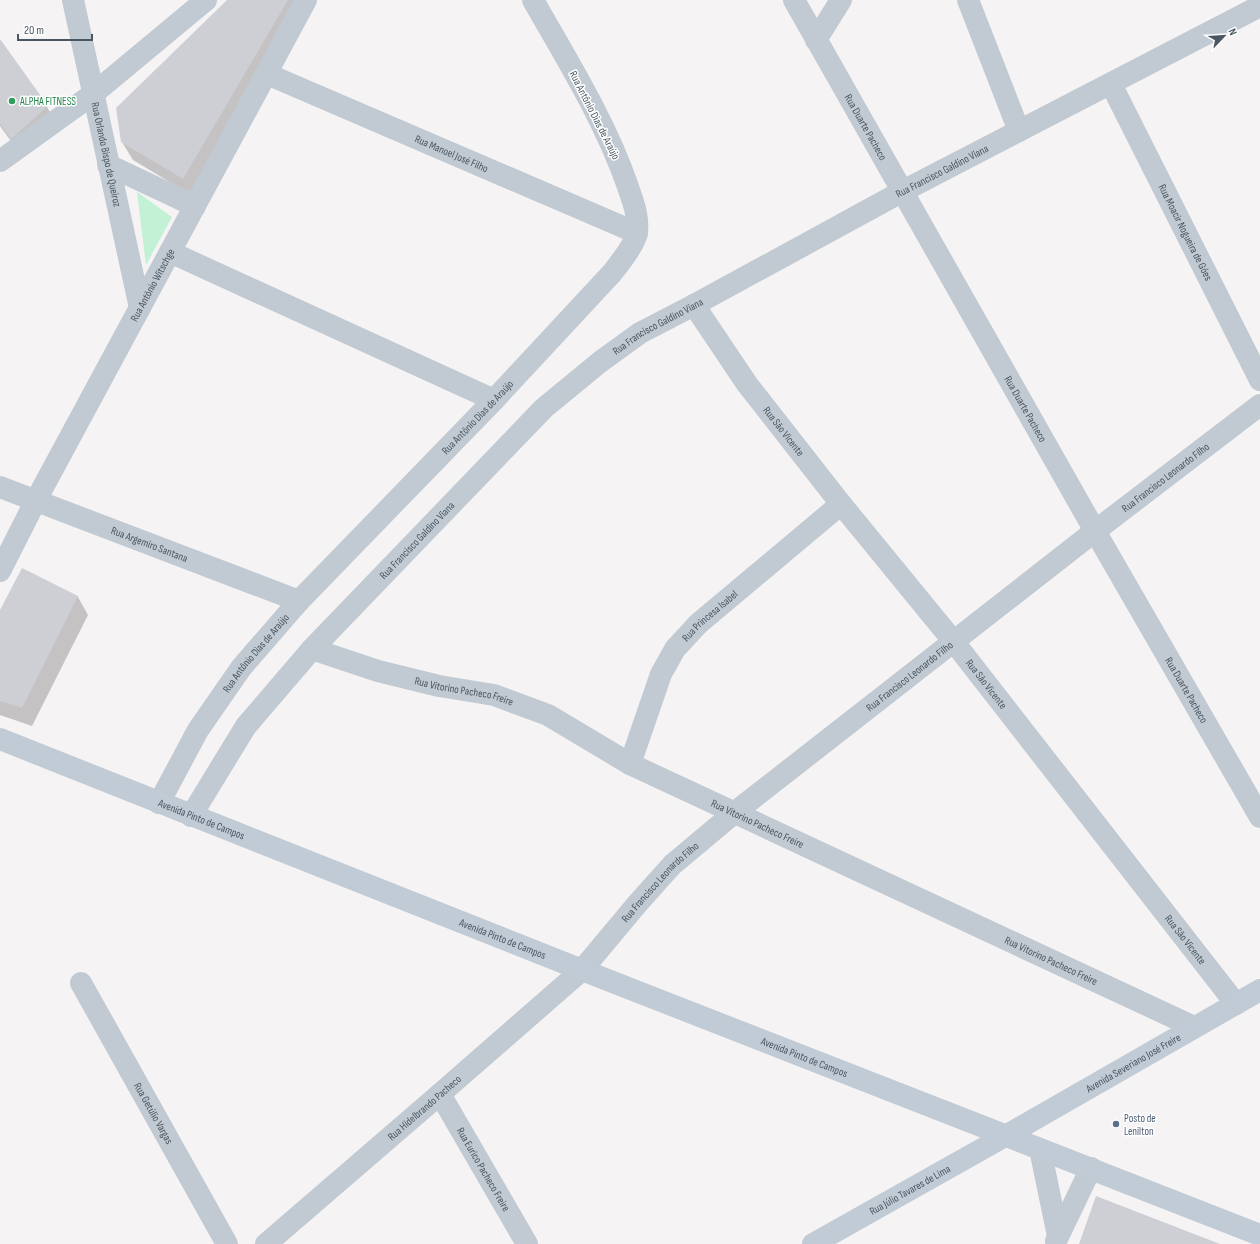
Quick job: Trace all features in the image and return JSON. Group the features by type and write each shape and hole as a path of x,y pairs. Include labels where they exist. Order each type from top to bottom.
{"street":[{"name":"Rua Orlando Bispo de Queiroz","path":"73,0 140,308"},
{"path":"0,161 93,94 206,0"},
{"name":"Rua Antônio Witschge","path":"0,571 35,502 306,0"},
{"name":"Rua Antônio Dias de Araújo","path":"159,802 198,730 241,668 299,601 494,400 612,273 625,257 637,232 636,211 620,163 586,94 533,0"},
{"name":"Rua Duarte Pacheco","path":"794,0 1095,531 1259,813"},
{"path":"816,40 841,0"},
{"path":"968,0 1019,131"},
{"name":"Rua Francisco Galdino Viana","path":"192,816 246,726 312,649 544,408 600,362 640,333 1019,131 1260,6"},
{"name":"Rua Manoel José Filho","path":"267,74 637,232"},
{"name":"Rua Moacir Nogueira de Góes","path":"1111,84 1260,380"},
{"path":"108,165 195,206"},
{"path":"170,252 494,400"},
{"name":"Rua São Vicente","path":"694,305 747,384 841,504 954,642 1236,1004"},
{"name":"Rua Francisco Leonardo Filho","path":"582,970 672,865 734,814 1095,531 1260,405"},
{"name":"Rua Argemiro Santana","path":"0,487 35,502 299,601"},
{"name":"Rua Princesa Isabel","path":"630,764 661,674 676,649 698,624 841,504"},
{"name":"Rua Vitorino Pacheco Freire","path":"312,649 386,673 439,686 494,695 548,715 630,764 734,814 1194,1027"},
{"name":"Avenida Pinto de Campos","path":"0,740 582,970 1260,1235"},
{"name":"Rua Hidelbrando Pacheco","path":"266,1244 582,970"},
{"name":"Rua Getúlio Vargas","path":"81,983 227,1244"},
{"name":"Avenida Severiano José Freire","path":"1007,1135 1260,990"},
{"name":"Rua Eurico Pacheco Freire","path":"440,1094 527,1244"},
{"name":"Rua Júlio Tavares de Lima","path":"813,1244 1007,1135"},
{"path":"1040,1149 1056,1240"},
{"path":"1056,1240 1091,1168"}],"green space":[{"path":"137,192 172,217 146,265"}],"building":[{"path":"227,0 288,0 183,179 121,142 116,108"},
{"path":"0,39 48,106 11,139 0,124"},
{"path":"22,568 78,596 22,708 0,701 0,610"},
{"path":"1096,1196 1220,1244 1079,1244"}],"place":[{"name":"ALPHA FITNESS","path":"12,101"},
{"name":"Posto de Lenilton","path":"1116,1124"}]}
